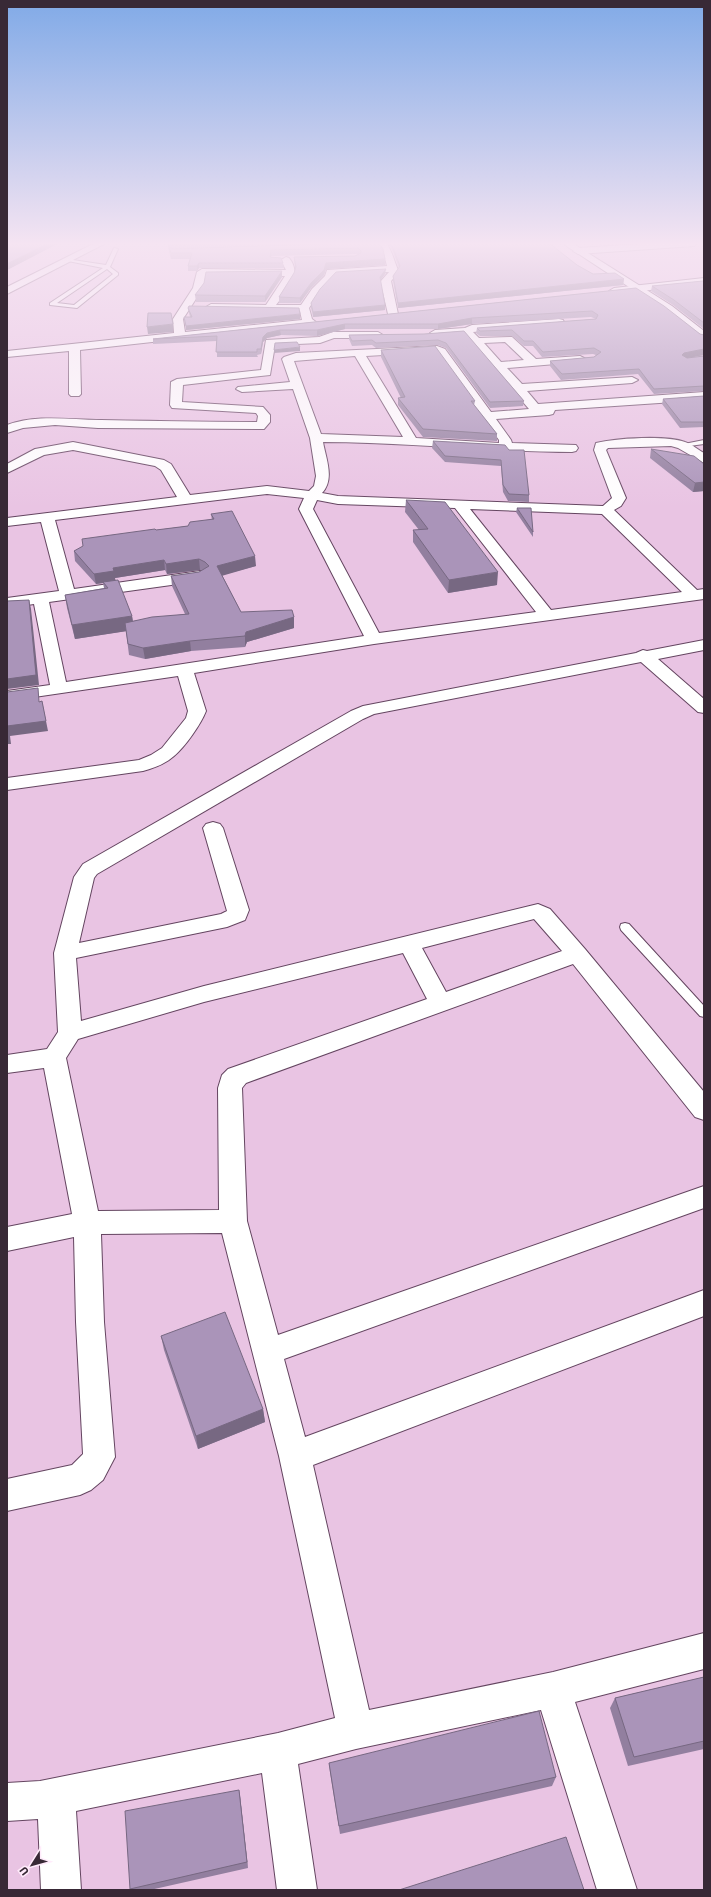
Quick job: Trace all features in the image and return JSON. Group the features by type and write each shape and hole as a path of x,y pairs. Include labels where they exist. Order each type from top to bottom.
{"street":[{"path":"7,354 217,332"},
{"path":"424,334 459,332"},
{"path":"468,332 477,340 519,388 530,404 539,408 704,396"},
{"path":"7,429 21,424 55,421 98,424 260,426 264,422 264,415 260,410 176,405 177,382 266,373 270,342 320,340 333,335 385,335"},
{"path":"477,340 508,339 533,362"},
{"path":"74,347 75,394"},
{"path":"374,639 306,509 312,496 320,487 323,476 316,438 288,360 291,358 358,352 431,348 441,351 505,440 506,448"},
{"path":"358,352 412,442"},
{"path":"499,365 593,358"},
{"path":"519,388 632,380"},
{"path":"227,390 297,385"},
{"path":"488,416 704,400"},
{"path":"316,438 358,438 506,448 572,448"},
{"path":"7,522 267,490 288,491 338,500 606,510 616,503 619,498 600,446 659,442 682,445 704,459"},
{"path":"12,467 40,452 73,446 111,453 159,463 166,467 185,499"},
{"path":"459,505 548,615"},
{"path":"606,510 699,594"},
{"path":"47,518 68,595"},
{"path":"7,603 200,576"},
{"path":"7,696 184,670 374,639 699,594"},
{"path":"41,599 58,689"},
{"path":"7,1495 80,1479 92,1470 99,1457 90,1322 87,1223 54,1057 70,1033 65,953 84,877 90,869 356,715 368,710 643,655 704,645"},
{"path":"643,655 704,708"},
{"path":"7,784 143,765 158,759 168,752 194,720 197,711 184,670"},
{"path":"65,953 227,920 237,915 238,910 213,828"},
{"path":"70,1033 204,994 538,912 577,954 704,1110"},
{"path":"409,944 440,1002"},
{"path":"356,1731 295,1456 233,1221 231,1082 237,1076 577,954"},
{"path":"7,1064 54,1057"},
{"path":"267,1352 704,1197"},
{"path":"7,1239 87,1223 233,1221"},
{"path":"295,1456 704,1303"},
{"path":"7,1802 40,1800 278,1751 356,1731 553,1690 704,1651"},
{"path":"553,1690 617,1890"},
{"path":"278,1751 297,1890"},
{"path":"56,1796 61,1890"}],"lane":[{"path":"682,445 704,442"},
{"path":"625,927 704,1013"}],"building":[{"path":"224,332 273,332 267,333 263,337 261,349 257,349 257,352 216,352 217,336 153,339"},
{"path":"464,332 524,401 490,402 446,343 438,340 376,343 372,340 352,341 349,335 424,334"},
{"path":"514,332 697,332 704,335 704,349 684,353 682,355 687,358 704,356 704,386 654,389 639,369 562,374 550,361 594,357 601,352 594,348 543,352 533,341 524,341"},
{"path":"297,342 300,347 274,350 275,343"},
{"path":"435,346 475,401 471,401 497,434 423,429 398,398 405,397 381,350"},
{"path":"704,396 704,422 681,422 663,399"},
{"path":"433,441 505,445 509,450 524,450 529,495 509,494 503,485 501,460 445,456"},
{"path":"651,449 694,456 704,464 704,482 695,483"},
{"path":"406,500 445,502 498,572 449,580 413,530 428,529"},
{"path":"517,508 531,508 533,532"},
{"path":"232,511 255,556 217,566 241,612 292,610 294,617 246,632 245,636 190,641 143,648 128,644 125,623 152,617 189,614 171,576 199,572 209,566 199,559 166,564 164,560 113,568 114,571 94,574 74,551 83,546 82,539 188,526 190,522 214,519 211,514"},
{"path":"118,580 132,616 72,625 65,595 108,588 103,582"},
{"path":"29,600 36,675 7,679 7,601"},
{"path":"38,688 39,702 42,701 46,721 7,726 7,692"},
{"path":"225,1312 263,1409 196,1436 161,1336"},
{"path":"704,1677 704,1741 634,1757 615,1698"},
{"path":"539,1711 556,1777 339,1826 329,1763"},
{"path":"239,1790 247,1862 130,1889 125,1811"},
{"path":"566,1837 584,1890 399,1890"}]}
